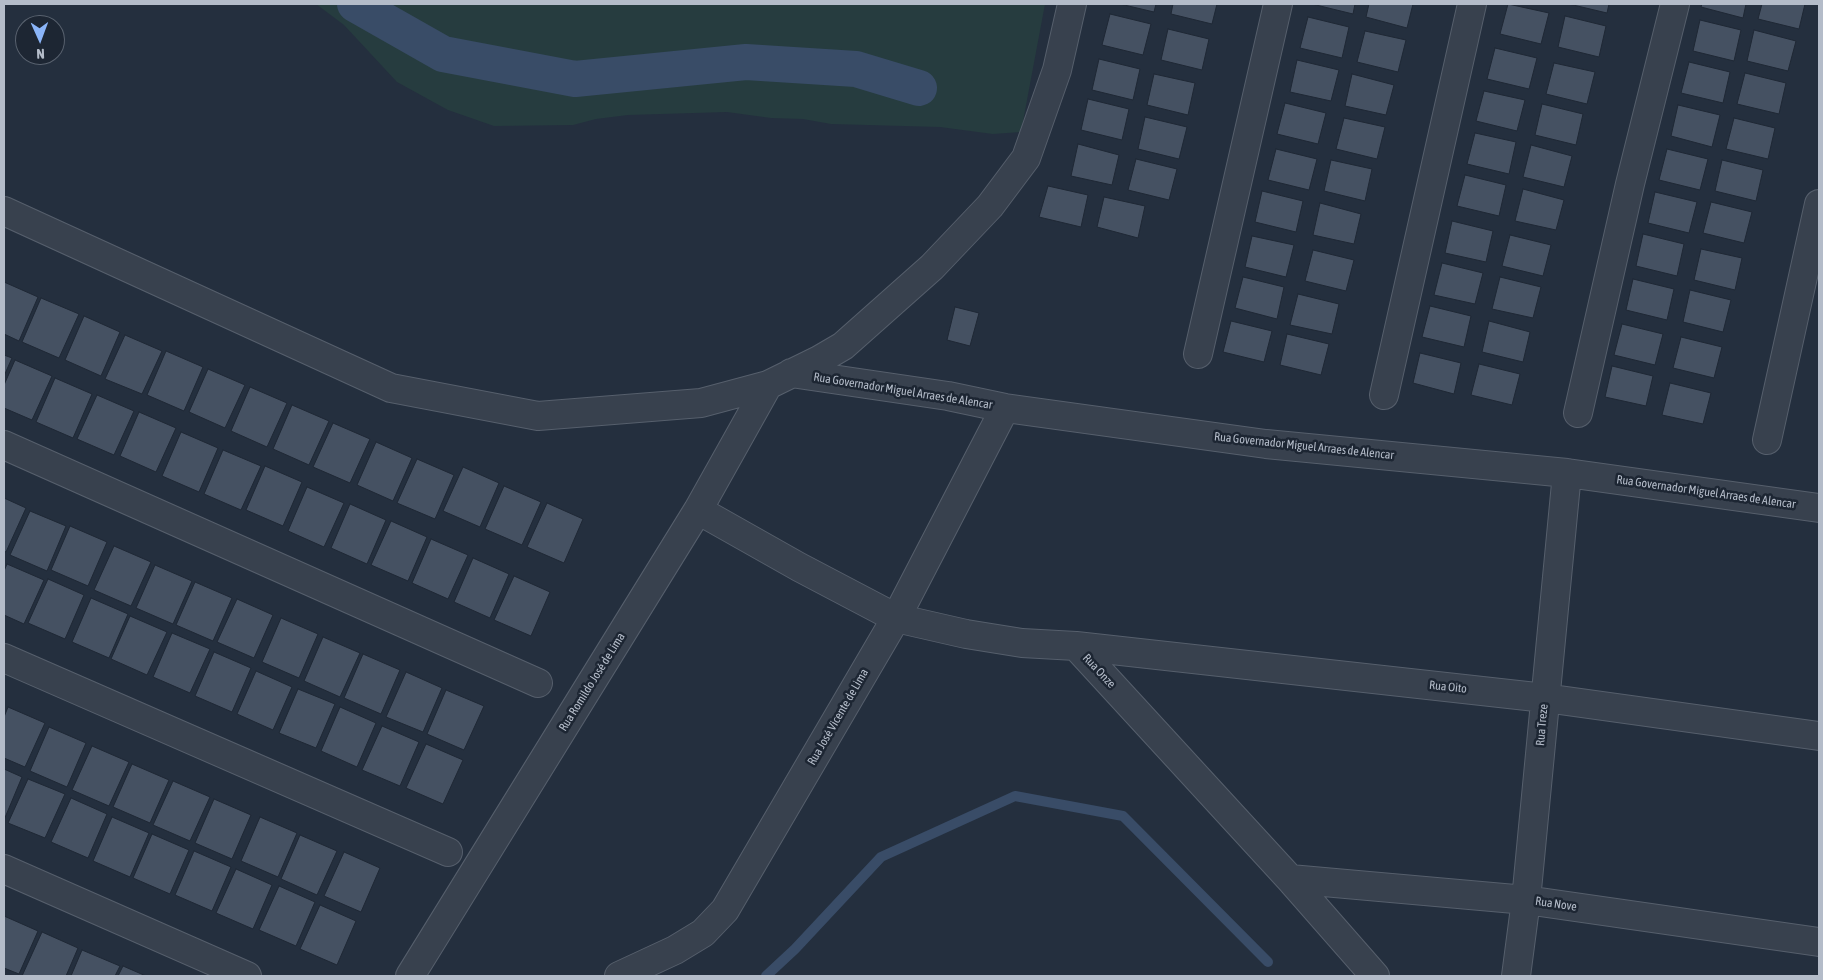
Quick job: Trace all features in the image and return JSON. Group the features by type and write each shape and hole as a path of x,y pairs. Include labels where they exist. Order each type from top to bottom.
{"street":[{"path":"4,211 391,388 538,416 701,403 779,379 820,360 843,346 932,267 996,200 1026,158 1057,70 1072,4"},
{"path":"1198,354 1278,4"},
{"path":"1384,395 1472,4"},
{"path":"1578,413 1632,174 1675,4"},
{"path":"1767,440 1819,204"},
{"name":"Rua Governador Miguel Arraes de Alencar","path":"779,379 948,396 1005,408 1266,444 1567,473 1819,508"},
{"name":"Rua Romildo José de Lima","path":"410,976 779,379"},
{"name":"Rua José Vicente de Lima","path":"619,976 675,950 703,933 725,910 896,618 1005,408"},
{"path":"4,446 538,683"},
{"name":"Rua Treze","path":"1516,976 1526,900 1567,473"},
{"name":"Rua Onze","path":"698,510 798,567 896,618 966,634 1022,643 1076,646 1290,879 1375,976"},
{"name":"Rua Oito","path":"1076,646 1545,698 1819,736"},
{"path":"4,658 448,852"},
{"path":"4,869 247,976"},
{"name":"Rua Nove","path":"1290,879 1526,900 1819,942"}],"green space":[{"path":"316,4 1045,4 1021,132 993,134 940,127 831,124 803,119 771,118 727,112 628,115 596,119 573,125 494,126 448,110 397,82 344,25"}],"building":[{"path":"1120,4 1156,4 1154,12"},
{"path":"1173,4 1217,4 1212,24 1171,14"},
{"path":"1312,4 1355,4 1353,14"},
{"path":"1369,4 1413,4 1407,28 1366,17"},
{"path":"1508,4 1549,13 1541,44 1500,34"},
{"path":"1569,4 1609,4 1607,13"},
{"path":"1702,4 1746,4 1743,18 1701,7"},
{"path":"1762,4 1805,4 1799,29 1758,19"},
{"path":"1110,14 1151,24 1143,55 1102,45"},
{"path":"1565,16 1606,26 1599,57 1558,47"},
{"path":"1308,17 1349,27 1342,58 1300,48"},
{"path":"1700,20 1741,30 1734,61 1693,51"},
{"path":"1168,29 1209,39 1202,70 1161,60"},
{"path":"1754,30 1796,41 1788,71 1747,61"},
{"path":"1365,31 1406,40 1398,72 1357,62"},
{"path":"1495,48 1537,58 1529,89 1487,79"},
{"path":"1099,59 1140,69 1133,100 1092,90"},
{"path":"1297,60 1339,70 1331,101 1290,92"},
{"path":"1689,62 1730,72 1723,103 1681,93"},
{"path":"1554,63 1595,72 1587,104 1546,94"},
{"path":"1745,73 1786,83 1779,114 1737,104"},
{"path":"1154,74 1195,83 1188,115 1147,105"},
{"path":"1352,74 1394,85 1386,115 1345,106"},
{"path":"1484,91 1525,100 1517,131 1476,121"},
{"path":"1088,99 1129,109 1122,140 1081,130"},
{"path":"1285,103 1326,113 1318,144 1277,134"},
{"path":"1542,104 1583,114 1576,145 1535,135"},
{"path":"1678,105 1720,115 1712,147 1671,136"},
{"path":"1145,117 1187,127 1179,159 1138,149"},
{"path":"1344,118 1385,127 1377,159 1336,149"},
{"path":"1734,118 1775,128 1768,159 1726,149"},
{"path":"1475,133 1516,142 1509,174 1467,164"},
{"path":"1078,144 1119,155 1112,185 1071,176"},
{"path":"1531,145 1572,156 1564,187 1523,177"},
{"path":"1276,149 1317,159 1309,190 1268,180"},
{"path":"1667,149 1708,159 1700,190 1659,180"},
{"path":"1136,159 1177,169 1169,200 1128,190"},
{"path":"1331,160 1372,169 1365,201 1324,191"},
{"path":"1722,160 1763,170 1756,201 1715,191"},
{"path":"1465,175 1506,185 1499,216 1457,206"},
{"path":"1048,186 1088,195 1081,227 1039,217"},
{"path":"1523,189 1564,200 1556,230 1515,221"},
{"path":"1262,191 1303,201 1296,232 1255,222"},
{"path":"1655,192 1697,202 1689,233 1648,223"},
{"path":"1104,197 1145,206 1138,238 1097,227"},
{"path":"1711,202 1752,212 1744,243 1703,233"},
{"path":"1320,203 1361,214 1354,244 1313,235"},
{"path":"1452,221 1493,231 1486,262 1445,253"},
{"path":"1643,234 1684,244 1677,276 1636,266"},
{"path":"1510,235 1551,245 1543,276 1502,266"},
{"path":"1252,236 1294,245 1286,277 1245,267"},
{"path":"1701,249 1742,258 1735,290 1694,280"},
{"path":"1313,250 1354,260 1346,291 1305,281"},
{"path":"1442,263 1483,273 1475,304 1434,295"},
{"path":"1243,277 1284,287 1277,319 1235,308"},
{"path":"1500,277 1541,287 1533,318 1492,309"},
{"path":"1633,279 1674,289 1667,320 1626,310"},
{"path":"4,282 38,297 19,341 4,334"},
{"path":"1690,290 1731,300 1723,332 1683,322"},
{"path":"1298,294 1339,304 1332,334 1290,325"},
{"path":"41,298 79,314 59,358 22,342"},
{"path":"1430,306 1471,316 1464,347 1422,337"},
{"path":"955,307 979,313 970,346 947,340"},
{"path":"84,316 120,332 101,376 65,360"},
{"path":"1231,321 1272,331 1264,362 1223,352"},
{"path":"1489,321 1530,332 1523,362 1482,352"},
{"path":"1622,324 1663,334 1655,365 1614,355"},
{"path":"1287,334 1329,344 1321,375 1280,365"},
{"path":"125,335 162,351 142,394 105,379"},
{"path":"1681,337 1722,347 1714,378 1673,368"},
{"path":"166,351 203,367 184,411 147,395"},
{"path":"1420,353 1461,363 1454,394 1413,383"},
{"path":"4,355 12,358 4,376"},
{"path":"15,360 52,376 32,420 4,408 4,385"},
{"path":"1479,364 1520,374 1512,405 1471,395"},
{"path":"1612,366 1653,376 1646,406 1605,397"},
{"path":"208,369 245,385 225,428 189,412"},
{"path":"55,378 92,394 73,438 36,422"},
{"path":"1670,383 1711,393 1703,424 1662,415"},
{"path":"250,387 287,403 267,447 231,431"},
{"path":"97,395 134,411 114,455 77,439"},
{"path":"292,405 329,421 309,465 273,449"},
{"path":"139,412 176,428 156,472 120,456"},
{"path":"333,423 370,439 350,483 313,467"},
{"path":"181,432 218,448 199,492 162,476"},
{"path":"376,442 412,458 393,501 357,485"},
{"path":"223,450 261,466 241,510 204,494"},
{"path":"417,459 454,475 435,519 397,503"},
{"path":"265,466 302,482 283,526 246,510"},
{"path":"463,467 499,483 480,527 443,511"},
{"path":"504,486 541,502 522,545 485,529"},
{"path":"307,487 344,503 324,547 288,531"},
{"path":"4,498 26,508 6,552 4,551"},
{"path":"547,503 583,519 564,563 527,547"},
{"path":"350,504 386,520 367,564 331,548"},
{"path":"30,511 66,526 47,571 10,555"},
{"path":"391,521 427,537 408,581 371,565"},
{"path":"70,526 107,542 88,586 51,570"},
{"path":"431,539 468,555 448,599 412,583"},
{"path":"114,546 151,562 131,606 94,590"},
{"path":"473,558 509,574 490,618 454,602"},
{"path":"7,564 44,580 24,624 4,615 4,571"},
{"path":"155,565 192,581 173,624 136,608"},
{"path":"514,576 550,592 531,636 494,620"},
{"path":"48,579 84,595 65,639 28,623"},
{"path":"195,582 232,598 213,641 176,625"},
{"path":"91,598 128,614 109,658 72,642"},
{"path":"237,599 273,615 254,658 217,642"},
{"path":"130,616 167,632 147,675 111,659"},
{"path":"281,618 318,634 299,678 262,662"},
{"path":"172,633 210,649 190,693 153,677"},
{"path":"323,637 360,653 340,697 304,681"},
{"path":"214,652 251,668 232,712 195,696"},
{"path":"363,654 400,670 381,714 344,698"},
{"path":"256,671 292,687 273,730 237,714"},
{"path":"406,672 442,688 423,732 386,717"},
{"path":"298,689 335,704 316,748 279,733"},
{"path":"446,690 484,706 464,750 427,734"},
{"path":"8,707 45,723 25,767 4,758 4,717"},
{"path":"340,707 376,723 357,767 321,751"},
{"path":"382,726 419,742 400,786 362,770"},
{"path":"49,727 86,743 67,787 30,771"},
{"path":"426,744 463,760 443,804 406,788"},
{"path":"92,746 129,762 109,806 72,790"},
{"path":"132,764 169,780 150,823 113,807"},
{"path":"4,769 22,777 4,820"},
{"path":"28,779 65,794 45,838 8,823"},
{"path":"173,781 210,797 190,841 153,825"},
{"path":"71,798 107,814 88,858 51,842"},
{"path":"214,799 251,815 232,859 195,843"},
{"path":"112,817 149,833 130,877 93,861"},
{"path":"260,817 297,833 278,877 241,861"},
{"path":"152,834 189,850 170,894 133,878"},
{"path":"300,835 337,851 317,895 281,879"},
{"path":"194,851 231,867 212,911 175,895"},
{"path":"344,852 380,868 361,912 324,896"},
{"path":"236,869 272,885 253,929 216,913"},
{"path":"279,886 315,902 296,946 259,930"},
{"path":"320,905 356,921 337,965 300,949"},
{"path":"4,916 38,931 19,974 4,968"},
{"path":"42,932 78,948 66,976 22,976"},
{"path":"82,950 120,966 115,976 71,976"},
{"path":"123,966 146,976 118,976"}],"waterway":[{"path":"355,4 443,54 575,79 746,62 856,69 919,88"},
{"path":"766,976 795,949 881,857 1015,796 1123,816 1268,962"}]}
